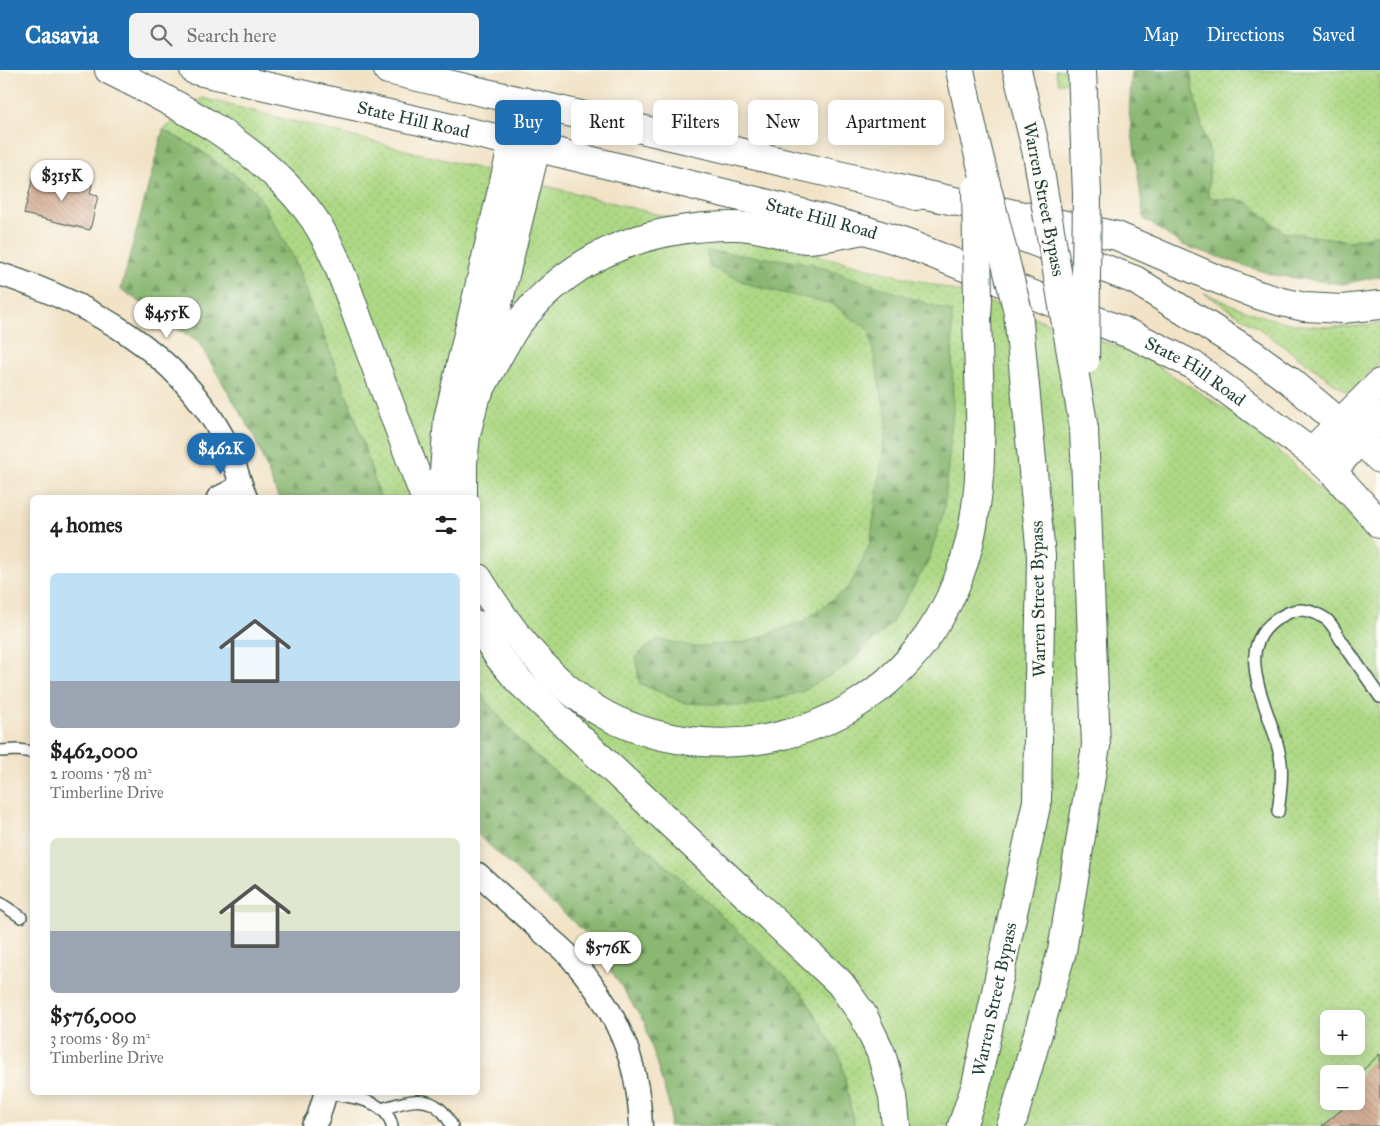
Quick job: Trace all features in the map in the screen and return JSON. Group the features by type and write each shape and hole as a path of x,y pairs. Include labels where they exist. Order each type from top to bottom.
{"main road":[{"path":"110,70 166,98 204,120 269,169 306,207 320,226 339,268 424,495"},
{"name":"State Hill Road","path":"194,70 495,138"},
{"path":"388,70 517,100"},
{"name":"Warren Street Bypass","path":"960,70 1018,312 1042,556 1037,801 976,1085 962,1126"},
{"name":"Warren Street Bypass","path":"1012,1126 1062,951 1096,746 1084,429 1037,154 1017,70"},
{"path":"1082,70 1087,194 1084,429"},
{"path":"561,110 894,188 1117,236 1212,277 1282,302 1305,307 1342,309 1380,306"},
{"path":"480,582 491,601 524,643 554,677 574,694 597,710 644,731 666,738 709,743 755,742 772,739 812,726 872,695 892,677 921,645 942,615 958,579 971,535 977,498 979,440 976,140"},
{"path":"463,495 463,463 466,435 525,145"},
{"path":"442,495 448,419 525,145"},
{"name":"State Hill Road","path":"525,145 865,230 908,244 1137,337 1193,365 1312,452 1380,524"},
{"path":"894,188 1135,280 1253,354 1289,380 1380,459"},
{"path":"474,401 514,330 531,308 552,287 586,262 606,251 677,230 704,226 756,227 807,239 865,230"},
{"path":"1332,471 1350,431 1380,383"},
{"path":"1312,452 1380,417"},
{"path":"480,628 498,656 519,680 840,982 863,1015 881,1053 893,1096 896,1126"}],"street":[{"path":"0,274 28,283 100,316 141,342 175,372 203,407 223,438 244,492 231,495"},
{"path":"480,876 571,957 607,1005 626,1043 633,1066 638,1087 641,1126"},
{"path":"313,1126 318,1118 325,1095"}],"lane":[{"path":"1278,812 1281,762 1254,667 1254,648 1263,632 1275,620 1292,610 1309,610 1327,620 1380,696"},
{"path":"0,751 30,752"},
{"path":"0,903 21,917"},
{"path":"337,1095 364,1100 382,1109 392,1122 392,1126"},
{"path":"382,1109 409,1100 430,1102 442,1110 452,1126"}],"green space":[{"path":"1055,70 1070,70 1070,81 1059,84"},
{"path":"1132,70 1190,70 1197,110 1210,154 1208,197 1246,201 1283,232 1351,241 1380,234 1380,276 1343,284 1273,275 1183,245 1144,219 1129,111"},
{"path":"1190,70 1380,70 1380,234 1351,241 1283,232 1246,201 1208,197 1210,154 1197,110"},
{"path":"202,98 950,289 1139,354 1250,425 1350,517 1380,555 1380,1126 854,1126 841,1059 697,892 522,744 480,693 480,495 379,495 353,412 294,259 256,191 197,148 163,130"},
{"path":"163,130 197,148 256,191 294,259 353,412 379,495 277,495 254,436 199,343 121,289"},
{"path":"706,251 809,263 952,312 953,412 944,510 928,562 890,625 846,666 801,692 749,706 684,703 639,683 636,656 658,639 695,647 746,642 804,621 849,587 870,544 887,421 869,330 832,304 756,287 710,267"},
{"path":"1204,293 1261,316 1291,323 1343,327 1380,323 1380,361 1349,394 1260,329"},
{"path":"480,693 522,744 697,892 802,993 841,1059 854,1126 669,1126 671,1112 645,1024 590,937 480,837"}],"building":[{"path":"33,177 65,185 67,178 92,184 90,194 98,196 90,230 24,214"},
{"path":"1380,1054 1380,1126 1322,1126 1341,1110 1365,1110 1365,1068"}]}
